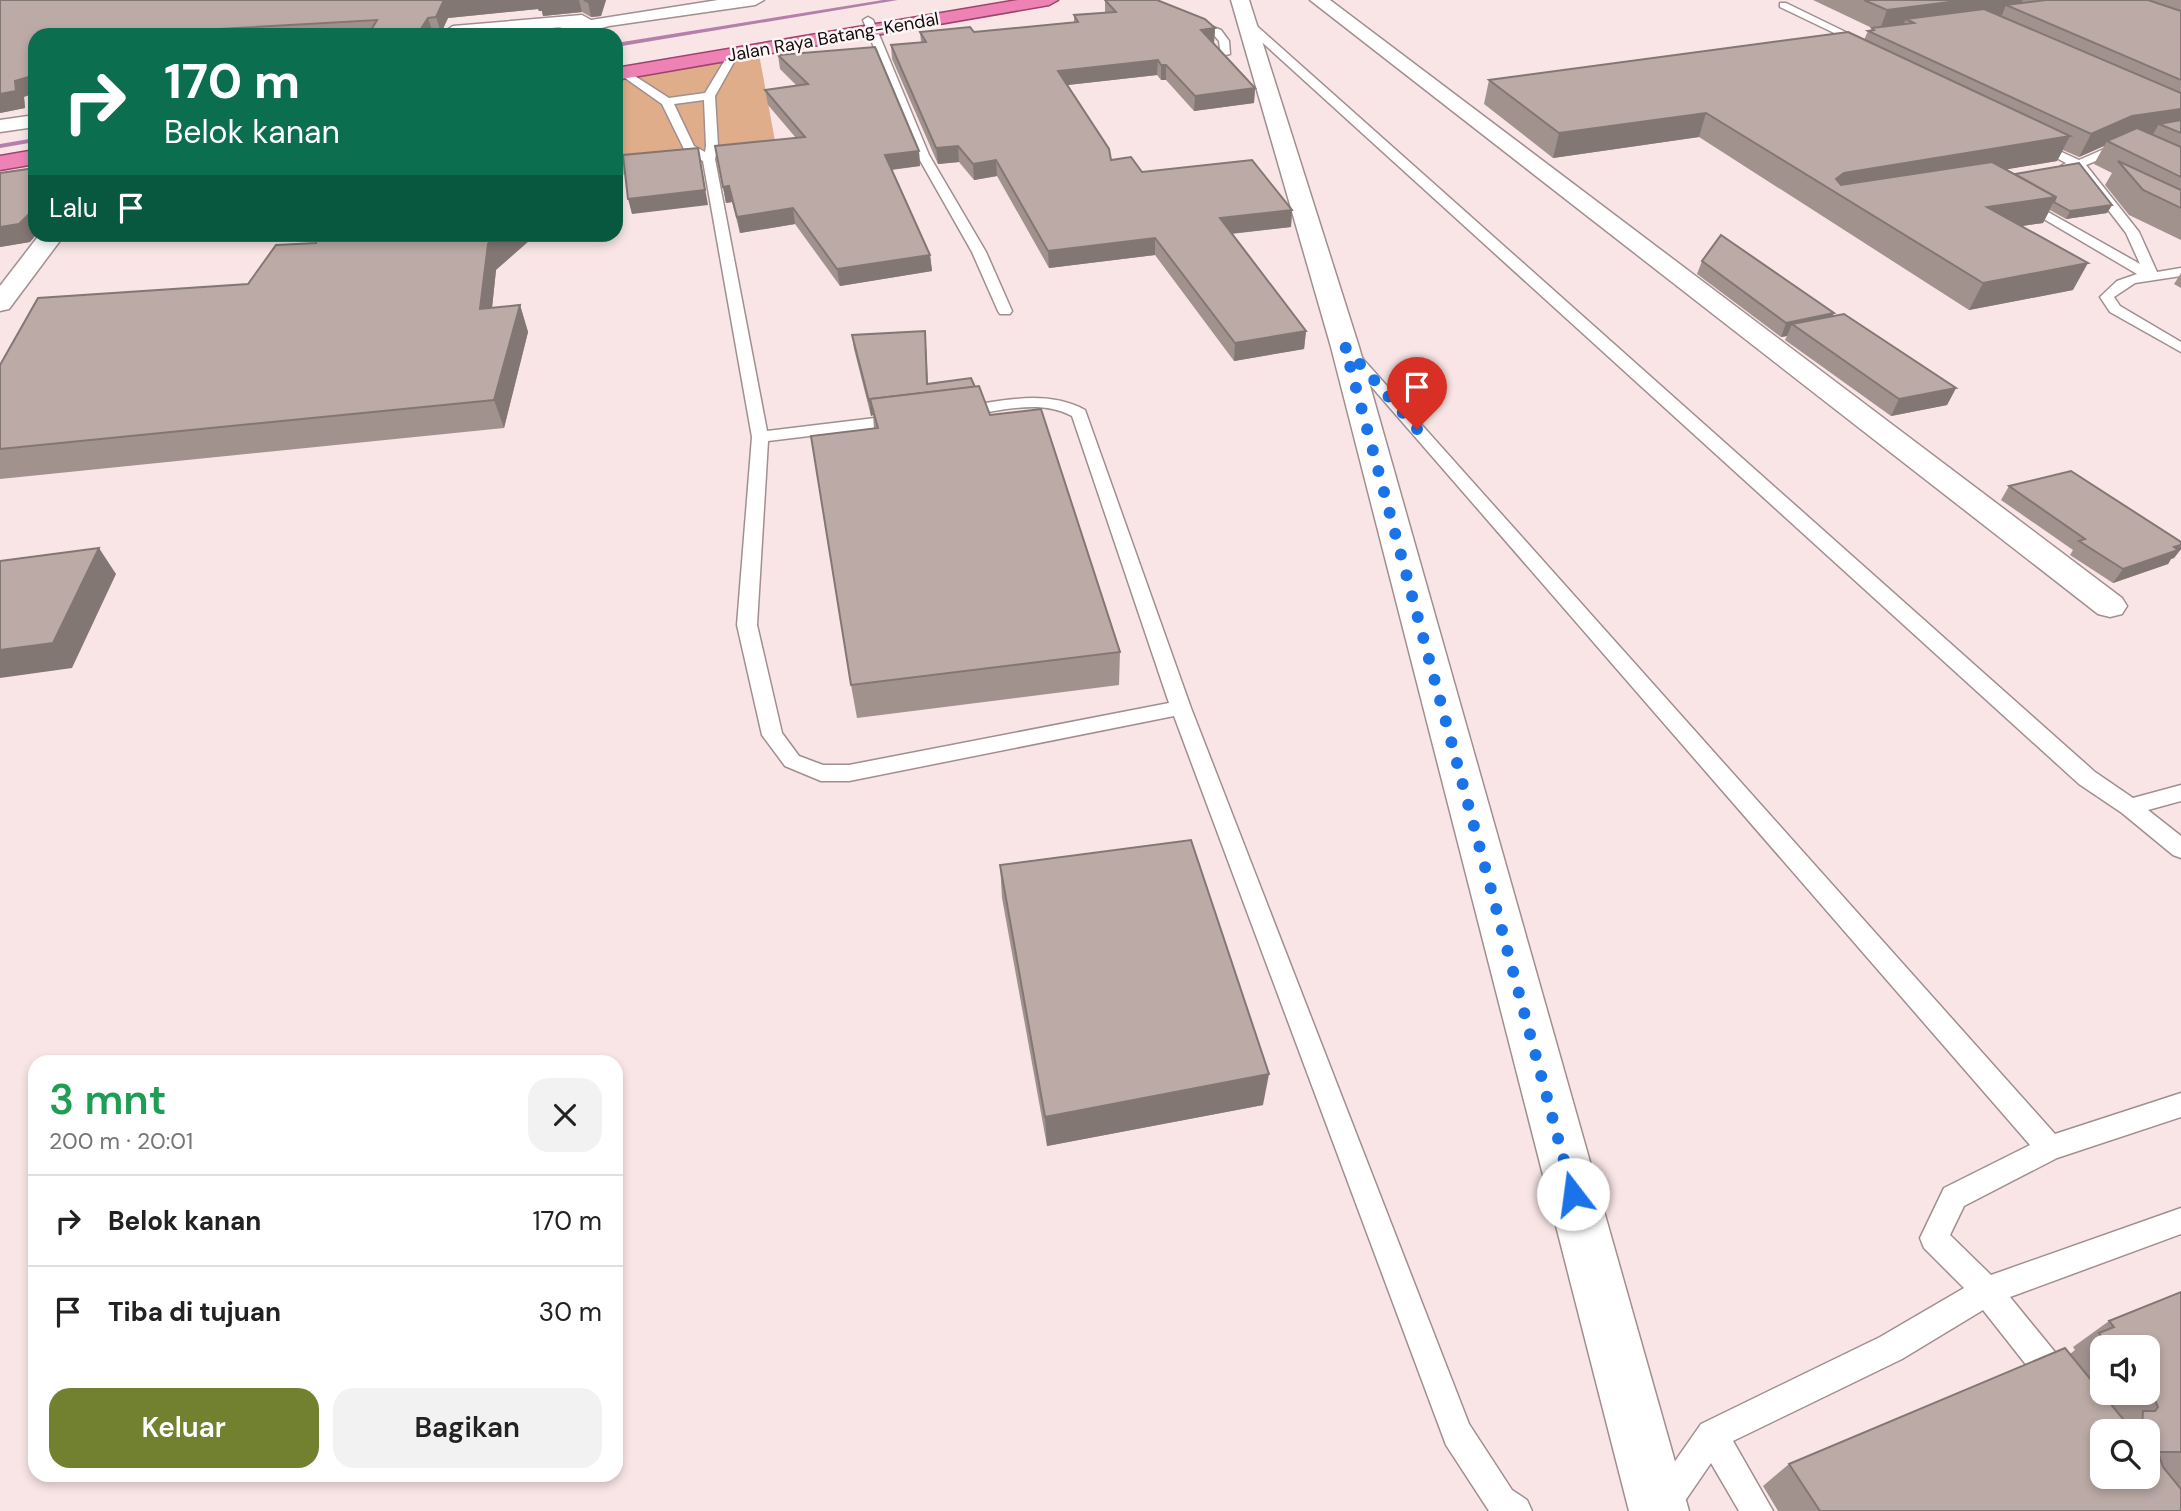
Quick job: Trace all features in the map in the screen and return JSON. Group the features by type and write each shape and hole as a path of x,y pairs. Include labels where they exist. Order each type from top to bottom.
{"highway":[{"name":"Jalan Raya Batang-Kendal","path":"623,69 733,55 985,0"},
{"name":"Jalan Raya Batang-Kendal","path":"623,69 869,26 1049,0"},
{"path":"0,163 28,158"},
{"path":"0,175 28,170"}],"street":[{"path":"579,28 615,18 737,0"},
{"path":"506,28 615,18 755,0"},
{"path":"1319,0 2110,606"},
{"path":"455,28 464,11"},
{"path":"1243,11 1345,347 1659,1511"},
{"path":"0,126 28,122"},
{"path":"0,303 47,242"}],"lane":[{"path":"1135,0 1217,33 1224,41 1225,54"},
{"path":"1783,5 1857,40"},
{"path":"1243,11 1885,598 2087,778 2130,807 2181,849"},
{"path":"869,26 923,155 979,252 1005,311"},
{"path":"1832,45 1871,38"},
{"path":"733,55 709,96 712,146 709,159 760,437 747,625 772,736 792,761 821,773 849,773 1181,708"},
{"path":"623,73 667,102 689,148 709,159"},
{"path":"667,102 709,96"},
{"path":"2051,169 2079,164 2124,145 2181,135"},
{"path":"2029,141 2113,181"},
{"path":"2124,145 2147,155"},
{"path":"2079,164 2132,232 2152,277"},
{"path":"2007,194 2152,277"},
{"path":"2181,272 2131,277 2115,288 2107,298 2115,309 2181,348"},
{"path":"1345,347 2050,1148"},
{"path":"940,415 1036,403 1065,405 1079,413 1181,708 1457,1434 1501,1501 1516,1511"},
{"path":"760,437 912,418"},
{"path":"2130,807 2181,793"},
{"path":"2077,1404 1987,1291 1934,1238 1954,1197 2050,1148 2181,1105"},
{"path":"1659,1511 1712,1436 1891,1348 1987,1291 2181,1220"},
{"path":"1712,1436 1758,1511"}],"shaded area":[{"path":"759,54 777,152 623,175 623,76"}],"building":[{"path":"0,0 468,0 443,2 436,17 428,18 422,28 372,28 377,20 237,28 28,28 28,77 15,81 16,91 0,94"},
{"path":"1105,0 1157,0 1205,19 1215,28 1201,30 1255,88 1195,96 1158,60 1058,71 1109,149 1111,160 1131,157 1142,172 1252,160 1292,210 1220,218 1306,331 1235,343 1155,238 1048,251 996,160 973,164 958,146 936,148 891,45 926,42 920,32 970,27 974,32 1078,22 1074,15 1116,12"},
{"path":"1864,0 1965,0 1887,10"},
{"path":"2046,0 2148,0 2181,11 2181,80 2006,5"},
{"path":"1984,9 2181,93 2181,109 2132,116 2091,134 1868,31 1874,30 1872,28 1914,23 1906,19"},
{"path":"1848,32 2070,136 1844,173 1836,179 1841,185 1992,162 2056,197 1987,207 2088,263 1983,283 1706,113 1559,133 1489,80"},
{"path":"875,47 919,151 885,155 930,255 837,269 793,208 737,217 729,186 723,187 715,146 805,137 765,90 808,84 778,55"},
{"path":"2181,120 2181,133 2159,124"},
{"path":"2137,128 2181,147 2181,177 2107,141"},
{"path":"698,148 705,190 628,199 623,155"},
{"path":"2118,161 2181,190 2181,208 2143,190"},
{"path":"2079,163 2112,205 2070,211 2054,202 2056,197 2015,174"},
{"path":"28,169 28,215 19,224 0,227 0,173"},
{"path":"1721,235 1834,313 1786,323 1702,261"},
{"path":"490,242 480,309 520,305 494,400 0,449 0,365 38,298 248,284 276,245"},
{"path":"1844,314 1956,388 1899,399 1792,324"},
{"path":"925,331 927,384 971,378 975,387 869,401 852,335"},
{"path":"979,386 990,415 1041,409 1120,652 851,685 811,436 878,428 870,399"},
{"path":"2071,471 2181,542 2181,545 2174,547 2178,550 2123,569 2079,541 2085,539 2009,486"},
{"path":"99,548 53,643 0,650 0,561"},
{"path":"1191,840 1269,1074 1045,1117 1000,865"},
{"path":"2181,1292 2181,1452 2160,1452 2160,1419 2143,1419 2143,1411 2155,1411 2157,1405 2160,1405 2160,1335 2099,1333 2114,1327 2109,1321"},
{"path":"2065,1348 2090,1379 2090,1405 2112,1405 2123,1419 2090,1419 2090,1489 2160,1489 2160,1458 2163,1467 2181,1489 2181,1511 1820,1511 1789,1464"}],"waterway":[{"path":"623,44 895,0"},
{"path":"0,146 28,141"}],"route":[{"path":"1417,429 1345,347 1573,1194"}]}
